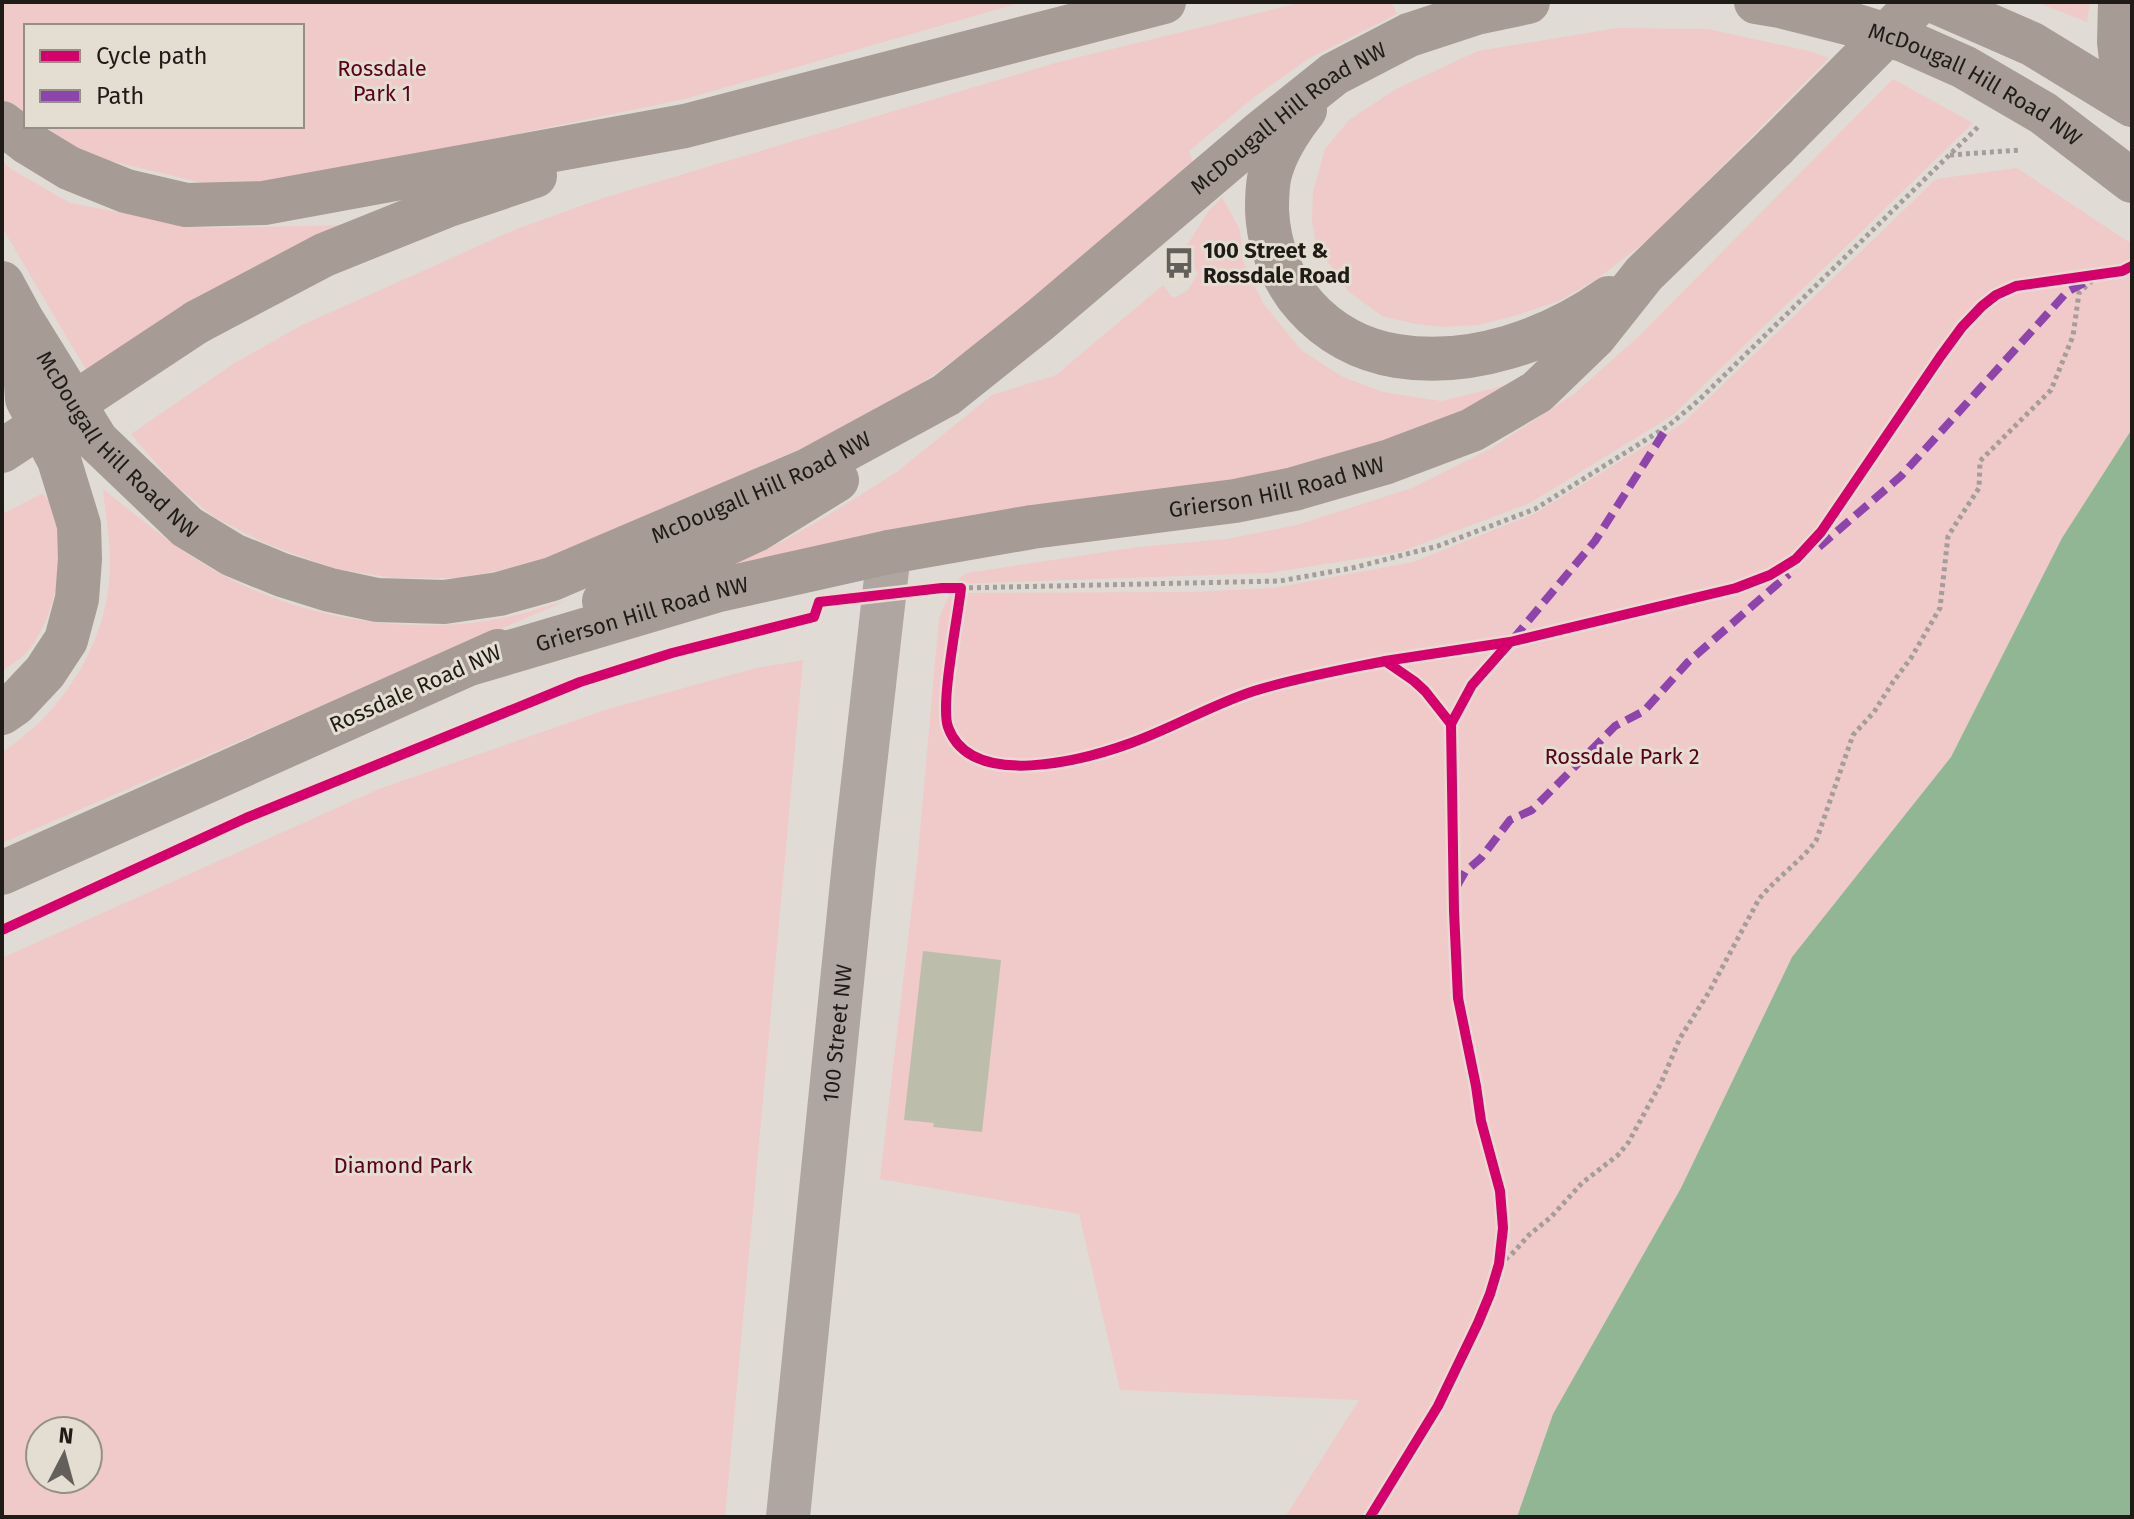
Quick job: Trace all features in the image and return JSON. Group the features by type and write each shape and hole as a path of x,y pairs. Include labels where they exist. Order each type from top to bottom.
{"main road":[{"path":"2,451 197,322 324,255 446,206 685,126 1164,2"},
{"name":"McDougall Hill Road NW","path":"12,301 97,441 187,527 233,555 330,590 377,600 444,602 499,594 552,579 808,470 946,395 1334,74 1409,35 1476,13 1528,2"},
{"name":"McDougall Hill Road NW","path":"1756,2 1851,24 1903,40 1964,67 2043,113 2132,181"},
{"name":"Grierson Hill Road NW","path":"473,663 719,590 889,552 1032,527 1235,501 1294,489 1401,457 1472,430 1537,392 1594,337 1644,274 1919,2"},
{"path":"1936,2 2032,44 2129,102"},
{"path":"2120,2 2119,42 2129,102"},
{"path":"1334,74 1288,131 1270,174 1267,203 1268,229 1283,277 1296,297 1330,328 1351,340 1396,356 1427,359 1488,352 1540,336 1584,316 1644,274"},
{"path":"2,123 69,168 126,191 186,205 264,203 685,126"},
{"path":"2,713 15,704 45,672 66,640 77,599 80,559 79,525 59,460 27,399 12,301"},
{"name":"Rossdale Road NW","path":"2,873 473,663 756,530 846,474 893,425"}],"street":[{"name":"100 Street NW","path":"788,1517 855,853 889,552"}],"path":[{"path":"959,603 957,588 1280,581 1352,568 1438,546 1535,509 1668,426 1699,400 1985,120"},
{"path":"1949,155 2023,150"},
{"path":"2085,277 2110,273"},
{"path":"1499,1264 1628,1143 1661,1083 1680,1038 1709,992 1759,899 1816,841 1853,735 1874,712 1911,658 1940,608 1948,536 1979,488 1980,461 2051,390 2073,336 2079,293 2098,275"},
{"path":"1494,1279 1500,1252"}],"green space":[{"name":"Rossdale Park 1","path":"2,2 1023,2 685,99 444,149 228,189 90,156 47,128 304,128 304,24 24,24 24,113 2,99"},
{"path":"1303,2 1391,2 1397,14 1308,59 1253,98 1189,151 1193,162 1008,321 922,383 809,445 535,564 459,578 394,578 336,569 267,544 214,517 172,482 131,434 233,364 300,326 514,230 600,199 1055,63"},
{"path":"2036,2 2090,2 2087,22"},
{"path":"1618,28 1708,29 1829,58 1654,235 1597,279 1559,301 1478,325 1443,327 1382,316 1349,292 1316,245 1312,221 1313,192 1325,149 1349,120 1396,89 1478,51"},
{"path":"1893,79 1973,123 1673,415 1530,503 1400,552 1270,573 951,584 967,573 1138,547 1227,539 1297,525 1412,488 1492,448 1574,394 1639,336"},
{"path":"2,161 70,203 205,228 348,225 89,375 2,227"},
{"name":"Rossdale Park 2","path":"2017,168 2132,244 2132,429 2062,538 1951,757 1792,957 1681,1188 1553,1414 1517,1517 1285,1517 1359,1400 1120,1390 1079,1214 880,1179 918,854 939,618 950,593 1191,592 1274,588 1413,562 1534,514 1683,423 1936,179"},
{"path":"1222,197 1240,230 1243,261 1263,303 1301,350 1343,377 1383,392 1441,401 1524,381 1408,443 1319,472 723,569 785,540 898,471 992,395 1056,375 1163,285 1173,298 1187,291 1198,274 1184,250 1208,212"},
{"path":"103,489 211,569 260,593 327,614 398,624 468,623 503,618 568,600 2,843 2,753 40,722 69,688 91,649 105,608 110,563"},
{"path":"43,493 54,509 61,542 54,599 31,647 2,671 2,514"},
{"name":"Diamond Park","path":"803,660 725,1517 2,1517 2,958 379,789 608,709 756,668"}],"shaded area":[{"path":"2132,429 2132,1517 1517,1517 1553,1414 1681,1188 1792,957 1951,757 2062,538"}],"building":[{"path":"923,951 1001,960 982,1132 933,1127 934,1123 904,1120"}],"marked path":[{"path":"1819,547 1901,476 2067,292 2084,283"},
{"path":"1513,639 1595,541 1668,426"},
{"path":"1457,886 1465,872 1481,858 1510,820 1532,810 1615,726 1644,711 1688,662 1789,574"}],"cycle path":[{"path":"1370,1517 1438,1406 1478,1323 1499,1264 1503,1228 1500,1191 1481,1121 1458,998 1451,724 1472,685 1510,642 1736,588 1770,575 1796,559 1821,532 1940,357 1982,306 2016,286 2122,271 2132,266"},
{"path":"2,930 246,818 580,682 672,653 814,617 819,602 961,588 946,700 948,727 961,747 980,759 1004,765 1030,765 1086,757 1147,737 1254,691 1385,661 1425,691 1451,724"},
{"path":"1385,661 1510,642"}],"place":[{"name":"100 Street & Rossdale Road","path":"1179,263"}]}
